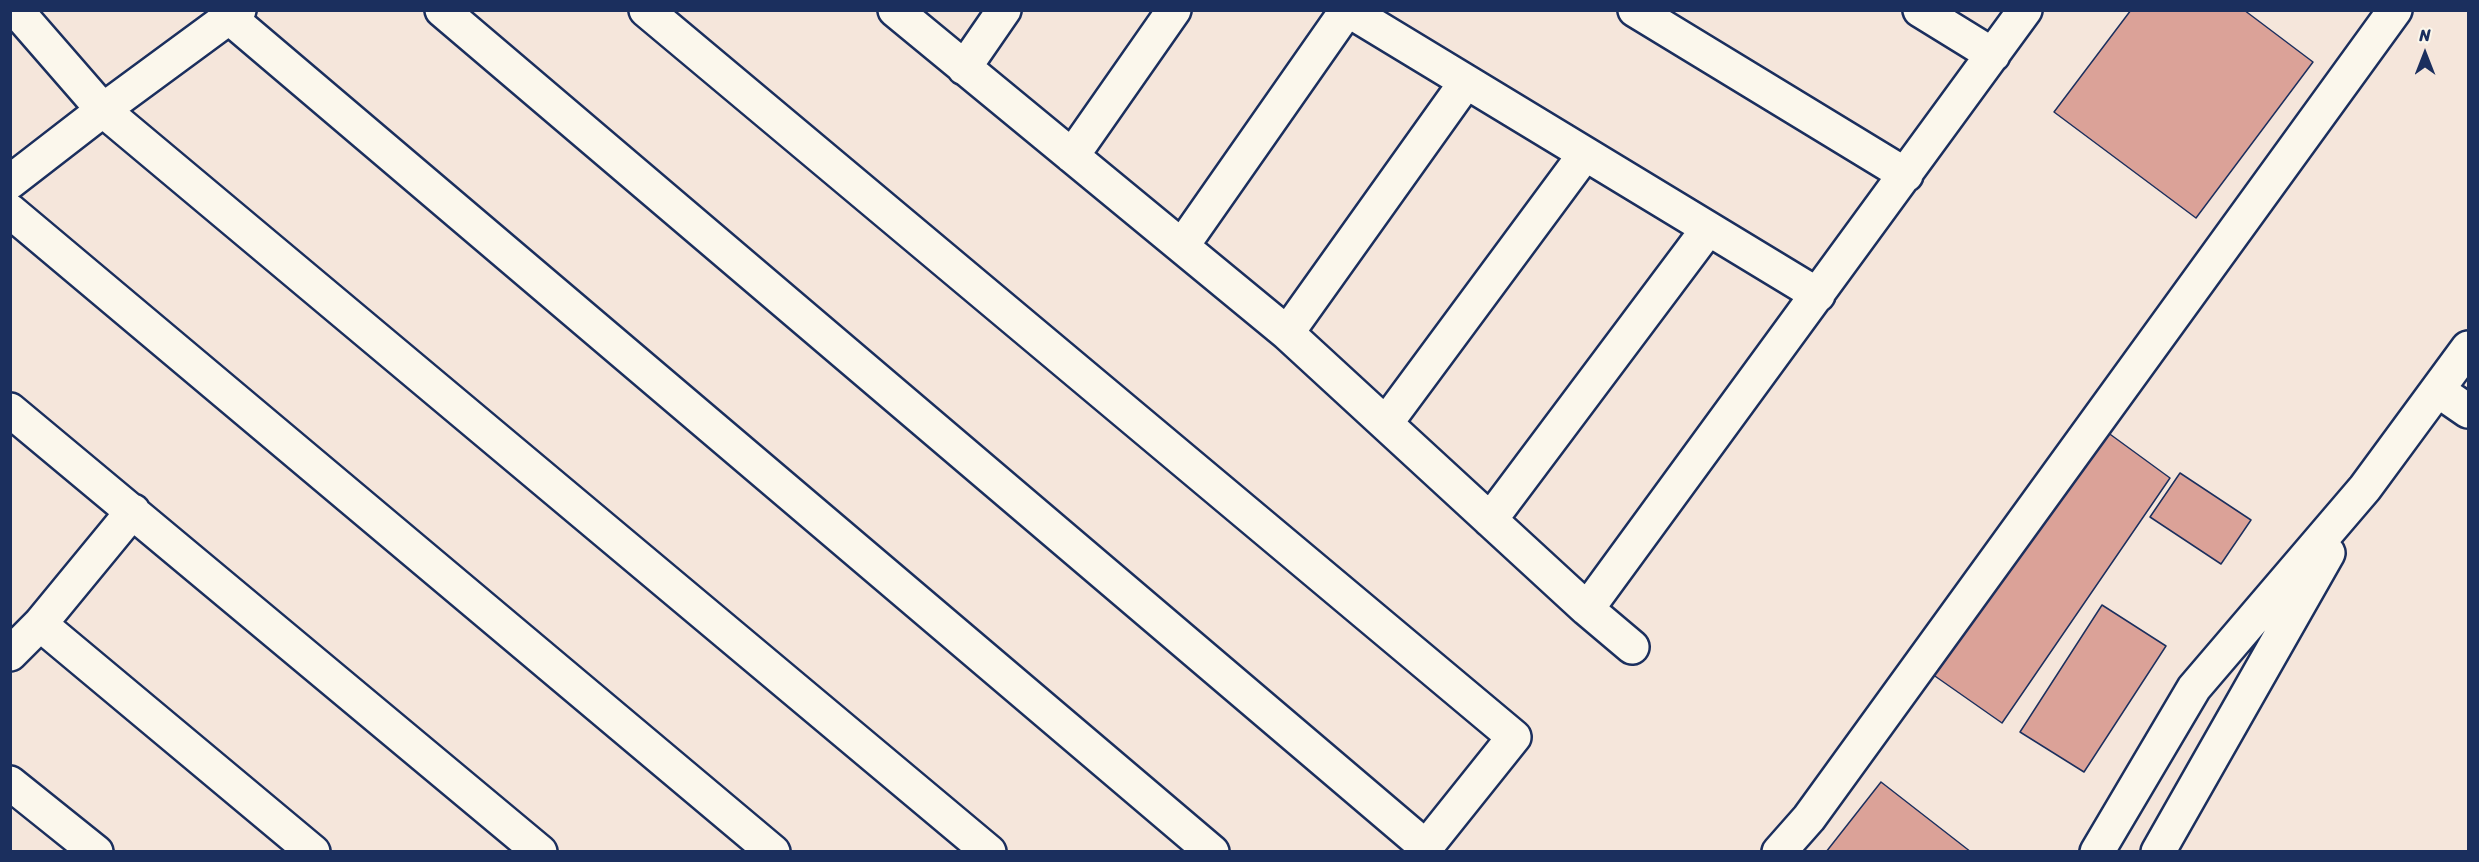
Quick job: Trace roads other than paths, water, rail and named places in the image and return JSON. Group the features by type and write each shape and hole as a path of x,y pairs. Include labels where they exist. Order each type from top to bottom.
{"street":[{"path":"16,10 103,110 990,852"},
{"path":"442,10 1424,850 1515,737 646,10"},
{"path":"895,10 1287,333 1587,609 1632,647"},
{"path":"964,68 1004,10"},
{"path":"1072,156 1174,10"},
{"path":"1182,246 1348,10 1818,295"},
{"path":"1635,10 1906,175"},
{"path":"1920,10 1993,55"},
{"path":"1587,609 2025,10"},
{"path":"1779,852 1816,808 2395,10"},
{"path":"10,182 103,110 235,14 1212,852"},
{"path":"1287,333 1466,82"},
{"path":"1386,423 1586,154"},
{"path":"10,211 773,852"},
{"path":"1490,520 1708,229"},
{"path":"2097,852 2194,688 2365,488 2469,348"},
{"path":"2439,391 2469,411"},
{"path":"13,416 133,511 540,852"},
{"path":"2158,852 2365,488"},
{"path":"10,654 40,624 133,511"},
{"path":"40,624 313,852"},
{"path":"10,783 96,852"}]}
